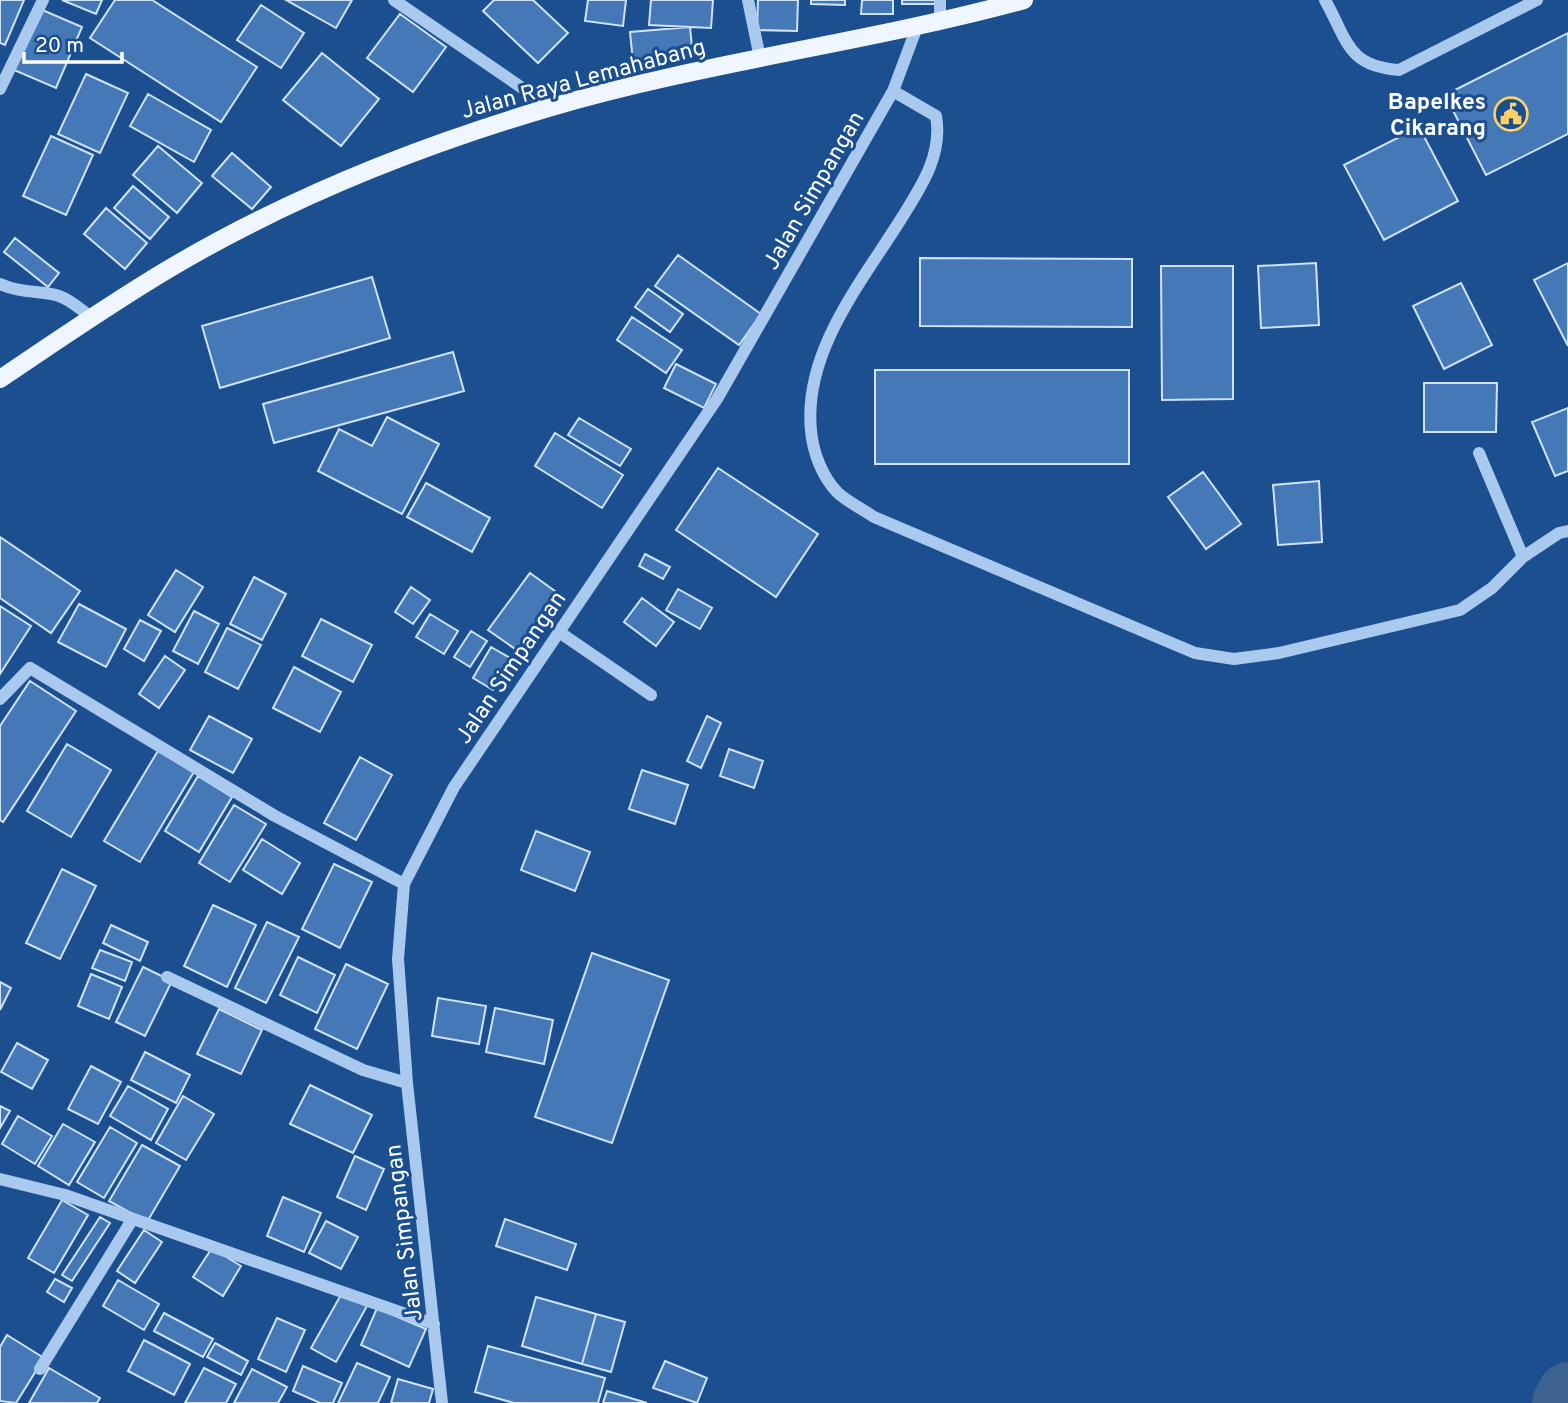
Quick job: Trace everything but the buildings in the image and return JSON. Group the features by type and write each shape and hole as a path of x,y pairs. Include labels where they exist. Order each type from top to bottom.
{"main road":[{"name":"Jalan Raya Lemahabang","path":"0,379 168,269 269,214 390,161 550,107 760,58 940,23 1024,0"}],"street":[{"path":"0,89 43,0"},
{"path":"394,0 550,107"},
{"path":"748,0 760,58"},
{"path":"940,0 940,23"},
{"path":"1325,0 1357,58 1374,68 1399,70 1537,0"},
{"name":"Jalan Simpangan","path":"442,1403 407,1083 398,959 404,884 454,787 717,399 893,91 918,27"},
{"path":"893,91 936,116 937,145 920,189 836,323 819,361 808,403 813,445 823,472 838,493 874,517 1195,653 1234,659 1279,653 1460,610 1492,588 1523,557 1559,533 1568,531"},
{"path":"0,284 16,291 52,294 91,317"},
{"path":"1479,453 1523,557"},
{"path":"559,632 651,695"},
{"path":"0,699 30,668 275,816 404,884"},
{"path":"167,977 363,1070 407,1083"},
{"path":"0,1179 65,1195 435,1324"},
{"path":"40,1369 132,1220"}],"waterway":[{"path":"1562,1403 1568,1392"}],"place":[{"name":"Bapelkes Cikarang","path":"1511,114"}]}
